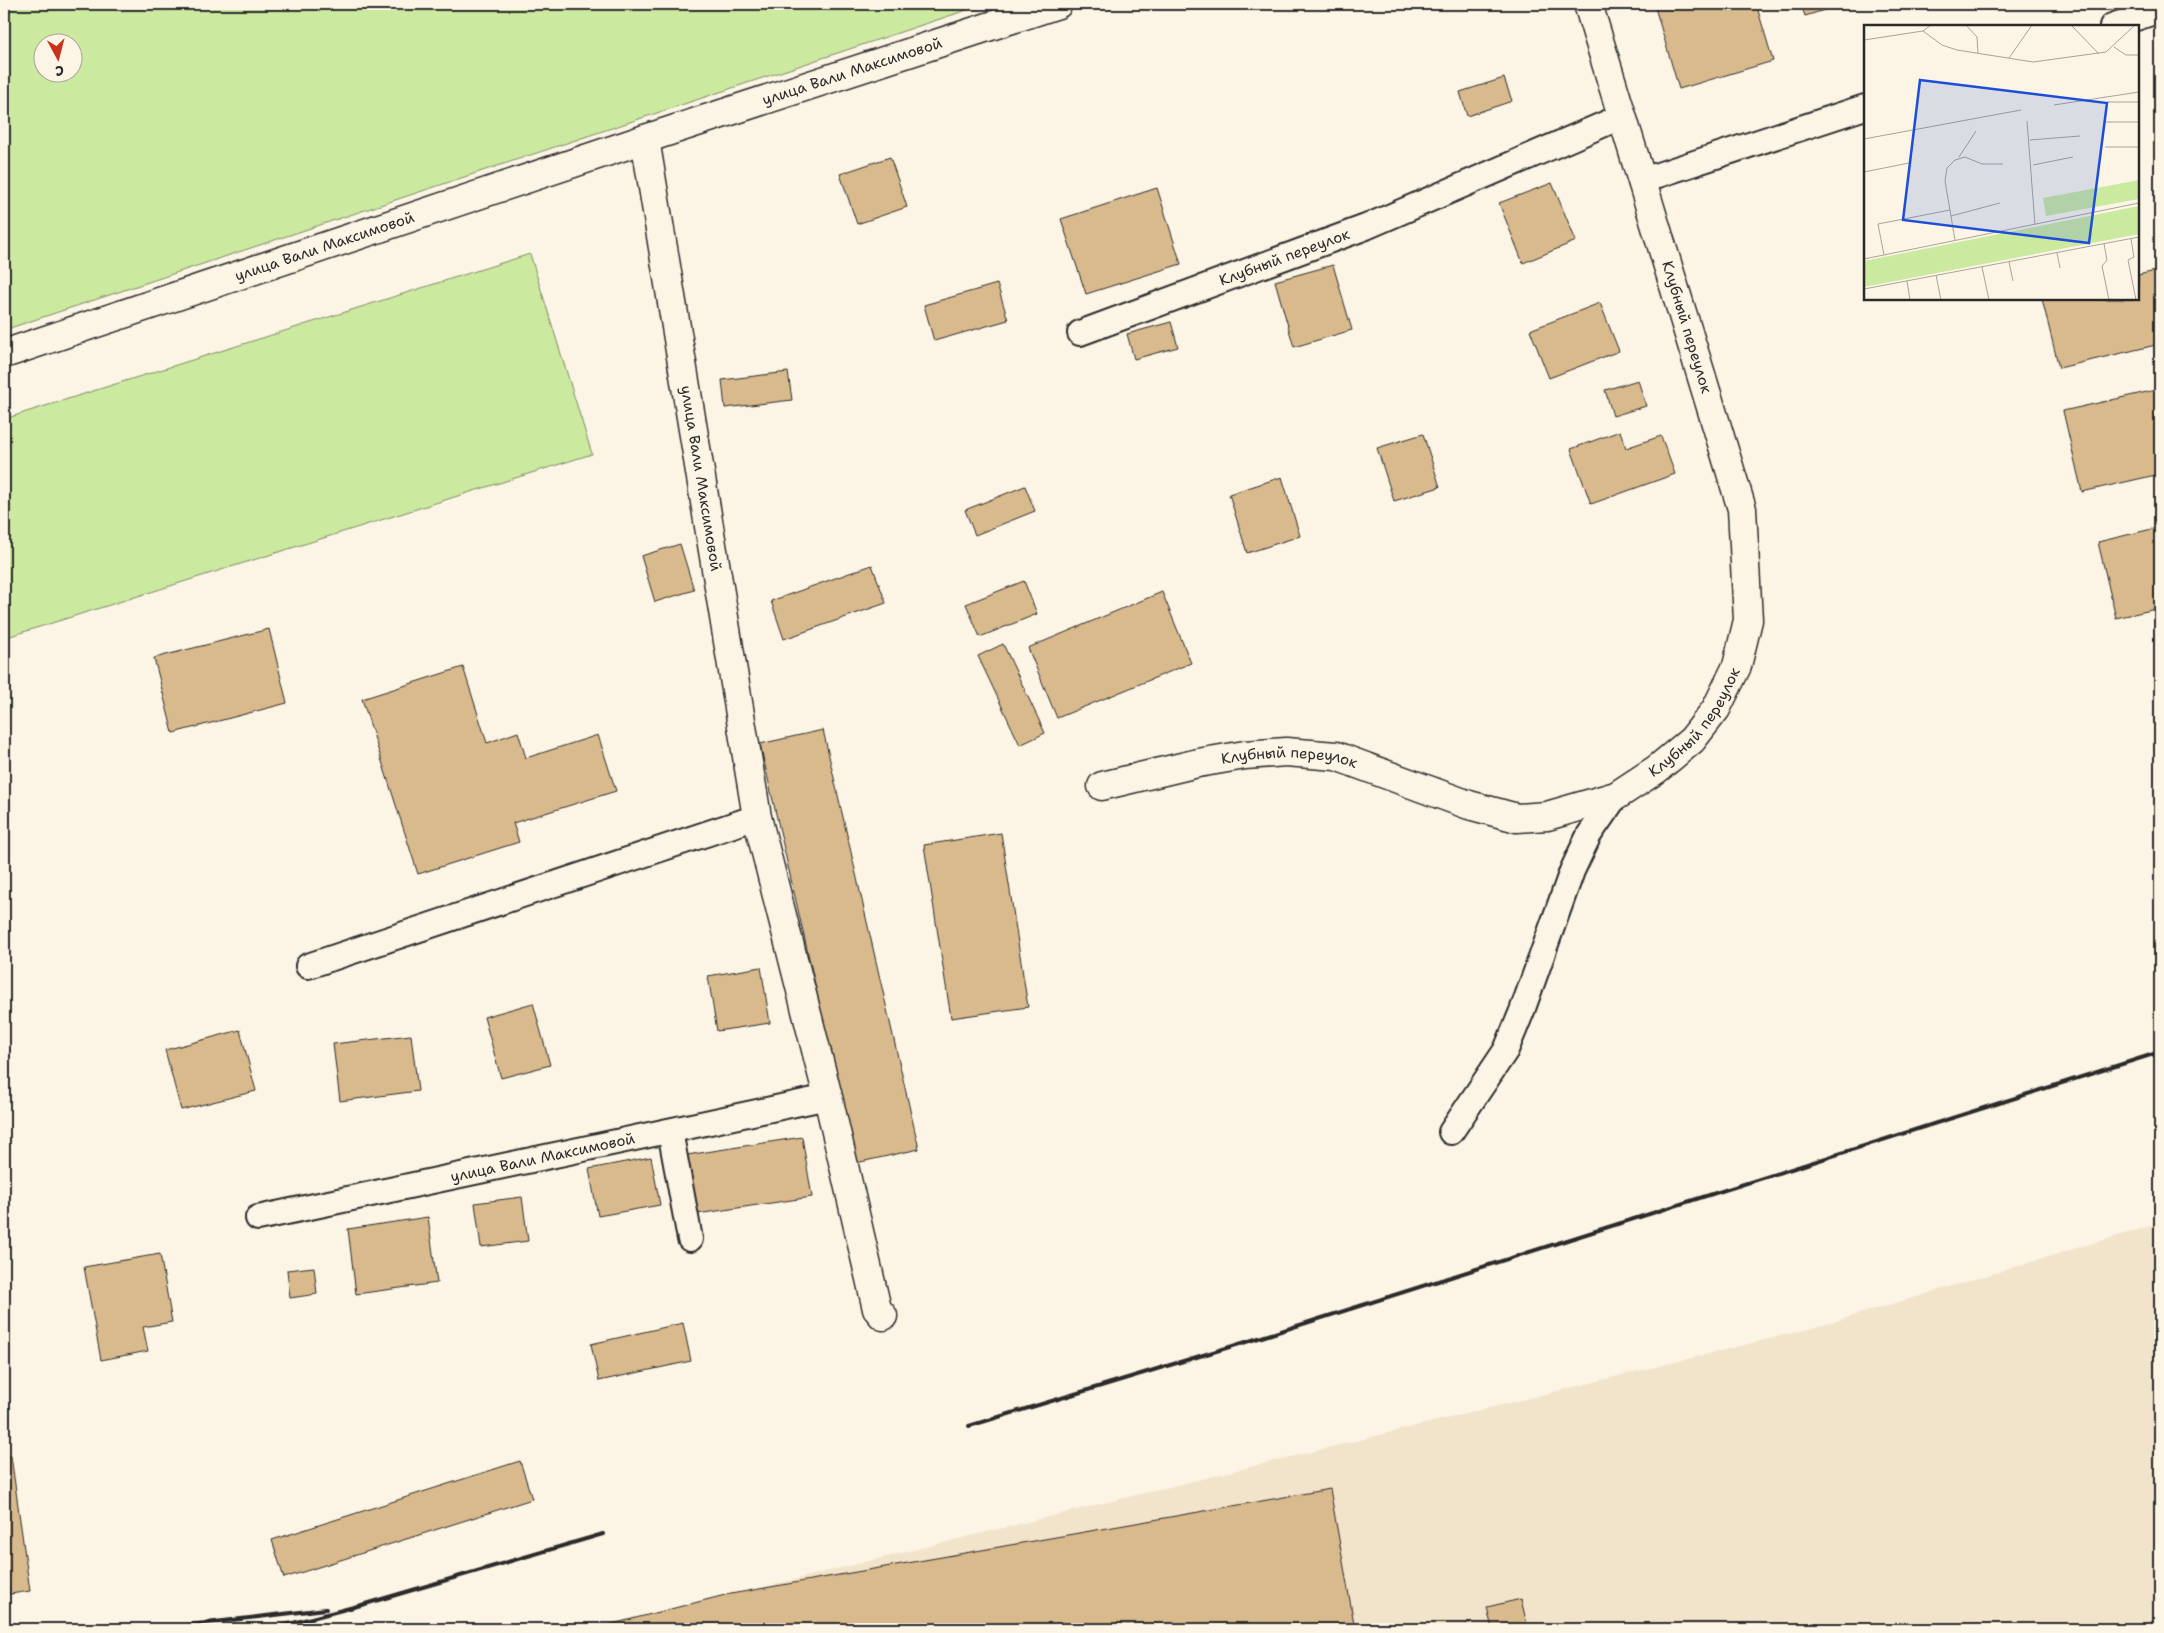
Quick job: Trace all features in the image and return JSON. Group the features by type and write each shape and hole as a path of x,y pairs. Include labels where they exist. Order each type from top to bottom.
{"street":[{"name":"улица Вали Максимовой","path":"4,354 644,139 1058,4"},
{"name":"Клубный переулок","path":"1102,786 1198,763 1245,755 1286,752 1336,756 1469,805 1517,818 1547,816 1616,796 1657,769 1692,740 1716,709 1737,666 1748,620 1742,509 1588,4"},
{"name":"улица Вали Максимовой","path":"644,139 757,817 828,1097 877,1310 883,1316"}],"lane":[{"path":"2115,25 2160,10"},
{"path":"1643,180 1864,107"},
{"name":"Клубный переулок","path":"1080,333 1366,227 1623,116"},
{"path":"1451,1132 1506,1050 1522,1011 1572,871 1588,835 1616,796"},
{"path":"308,966 757,817"},
{"name":"улица Вали Максимовой","path":"258,1218 828,1097"},
{"path":"670,1131 690,1239"}],"shaded area":[{"path":"2160,1223 2160,1629 594,1629 1813,1328"}],"green space":[{"path":"4,4 985,4 4,330"},
{"path":"530,254 592,454 4,638 4,419"}],"building":[{"path":"1654,4 1756,4 1773,61 1679,89"},
{"path":"1801,4 1844,4 1805,16"},
{"path":"1504,78 1512,101 1467,116 1460,92"},
{"path":"890,157 907,207 857,224 840,174"},
{"path":"1552,183 1576,241 1523,263 1499,203"},
{"path":"1157,188 1181,264 1086,294 1061,219"},
{"path":"1333,265 1352,330 1294,347 1275,281"},
{"path":"2160,270 2160,344 2059,368 2042,300 2139,300 2139,275"},
{"path":"997,284 1008,320 934,341 924,305"},
{"path":"1600,303 1619,351 1549,378 1530,330"},
{"path":"1171,322 1178,347 1134,359 1127,334"},
{"path":"788,372 792,400 725,408 722,380"},
{"path":"1638,380 1646,406 1613,416 1605,390"},
{"path":"2160,389 2160,474 2082,492 2063,411"},
{"path":"1620,431 1626,448 1661,436 1675,474 1591,504 1571,449"},
{"path":"1423,434 1440,487 1394,501 1377,448"},
{"path":"1282,477 1300,536 1247,553 1229,494"},
{"path":"1025,486 1035,511 975,535 965,510"},
{"path":"2160,527 2160,608 2116,618 2098,542"},
{"path":"680,544 694,590 655,602 641,556"},
{"path":"872,565 886,603 784,639 771,601"},
{"path":"1024,581 1037,614 980,637 966,604"},
{"path":"1162,592 1191,663 1057,718 1028,648"},
{"path":"269,629 287,703 173,733 154,658"},
{"path":"1003,644 1045,733 1020,745 978,656"},
{"path":"463,667 487,743 518,732 526,758 598,735 616,791 513,823 519,842 418,874 362,699"},
{"path":"823,730 919,1149 856,1163 760,744"},
{"path":"1001,833 1028,1007 951,1018 924,845"},
{"path":"761,967 770,1023 717,1031 708,976"},
{"path":"533,1003 550,1065 501,1078 484,1017"},
{"path":"240,1030 256,1091 181,1110 165,1050"},
{"path":"411,1035 418,1091 340,1101 333,1044"},
{"path":"802,1137 812,1197 697,1214 687,1155"},
{"path":"651,1157 660,1205 598,1216 589,1169"},
{"path":"522,1197 528,1241 481,1247 475,1203"},
{"path":"428,1217 437,1283 356,1294 348,1229"},
{"path":"160,1254 172,1322 143,1327 148,1351 101,1360 84,1267"},
{"path":"314,1267 317,1294 290,1298 287,1270"},
{"path":"683,1323 691,1361 599,1381 591,1344"},
{"path":"11,1456 30,1591 4,1595 4,1457"},
{"path":"520,1461 532,1499 284,1578 272,1540"},
{"path":"1330,1489 1355,1629 593,1629 725,1595"},
{"path":"1521,1599 1528,1629 1492,1629 1487,1607"}],"railway":[{"path":"969,1426 1246,1342 2160,1052"},
{"path":"270,1629 365,1604 603,1534"},
{"path":"155,1629 326,1609"}]}
